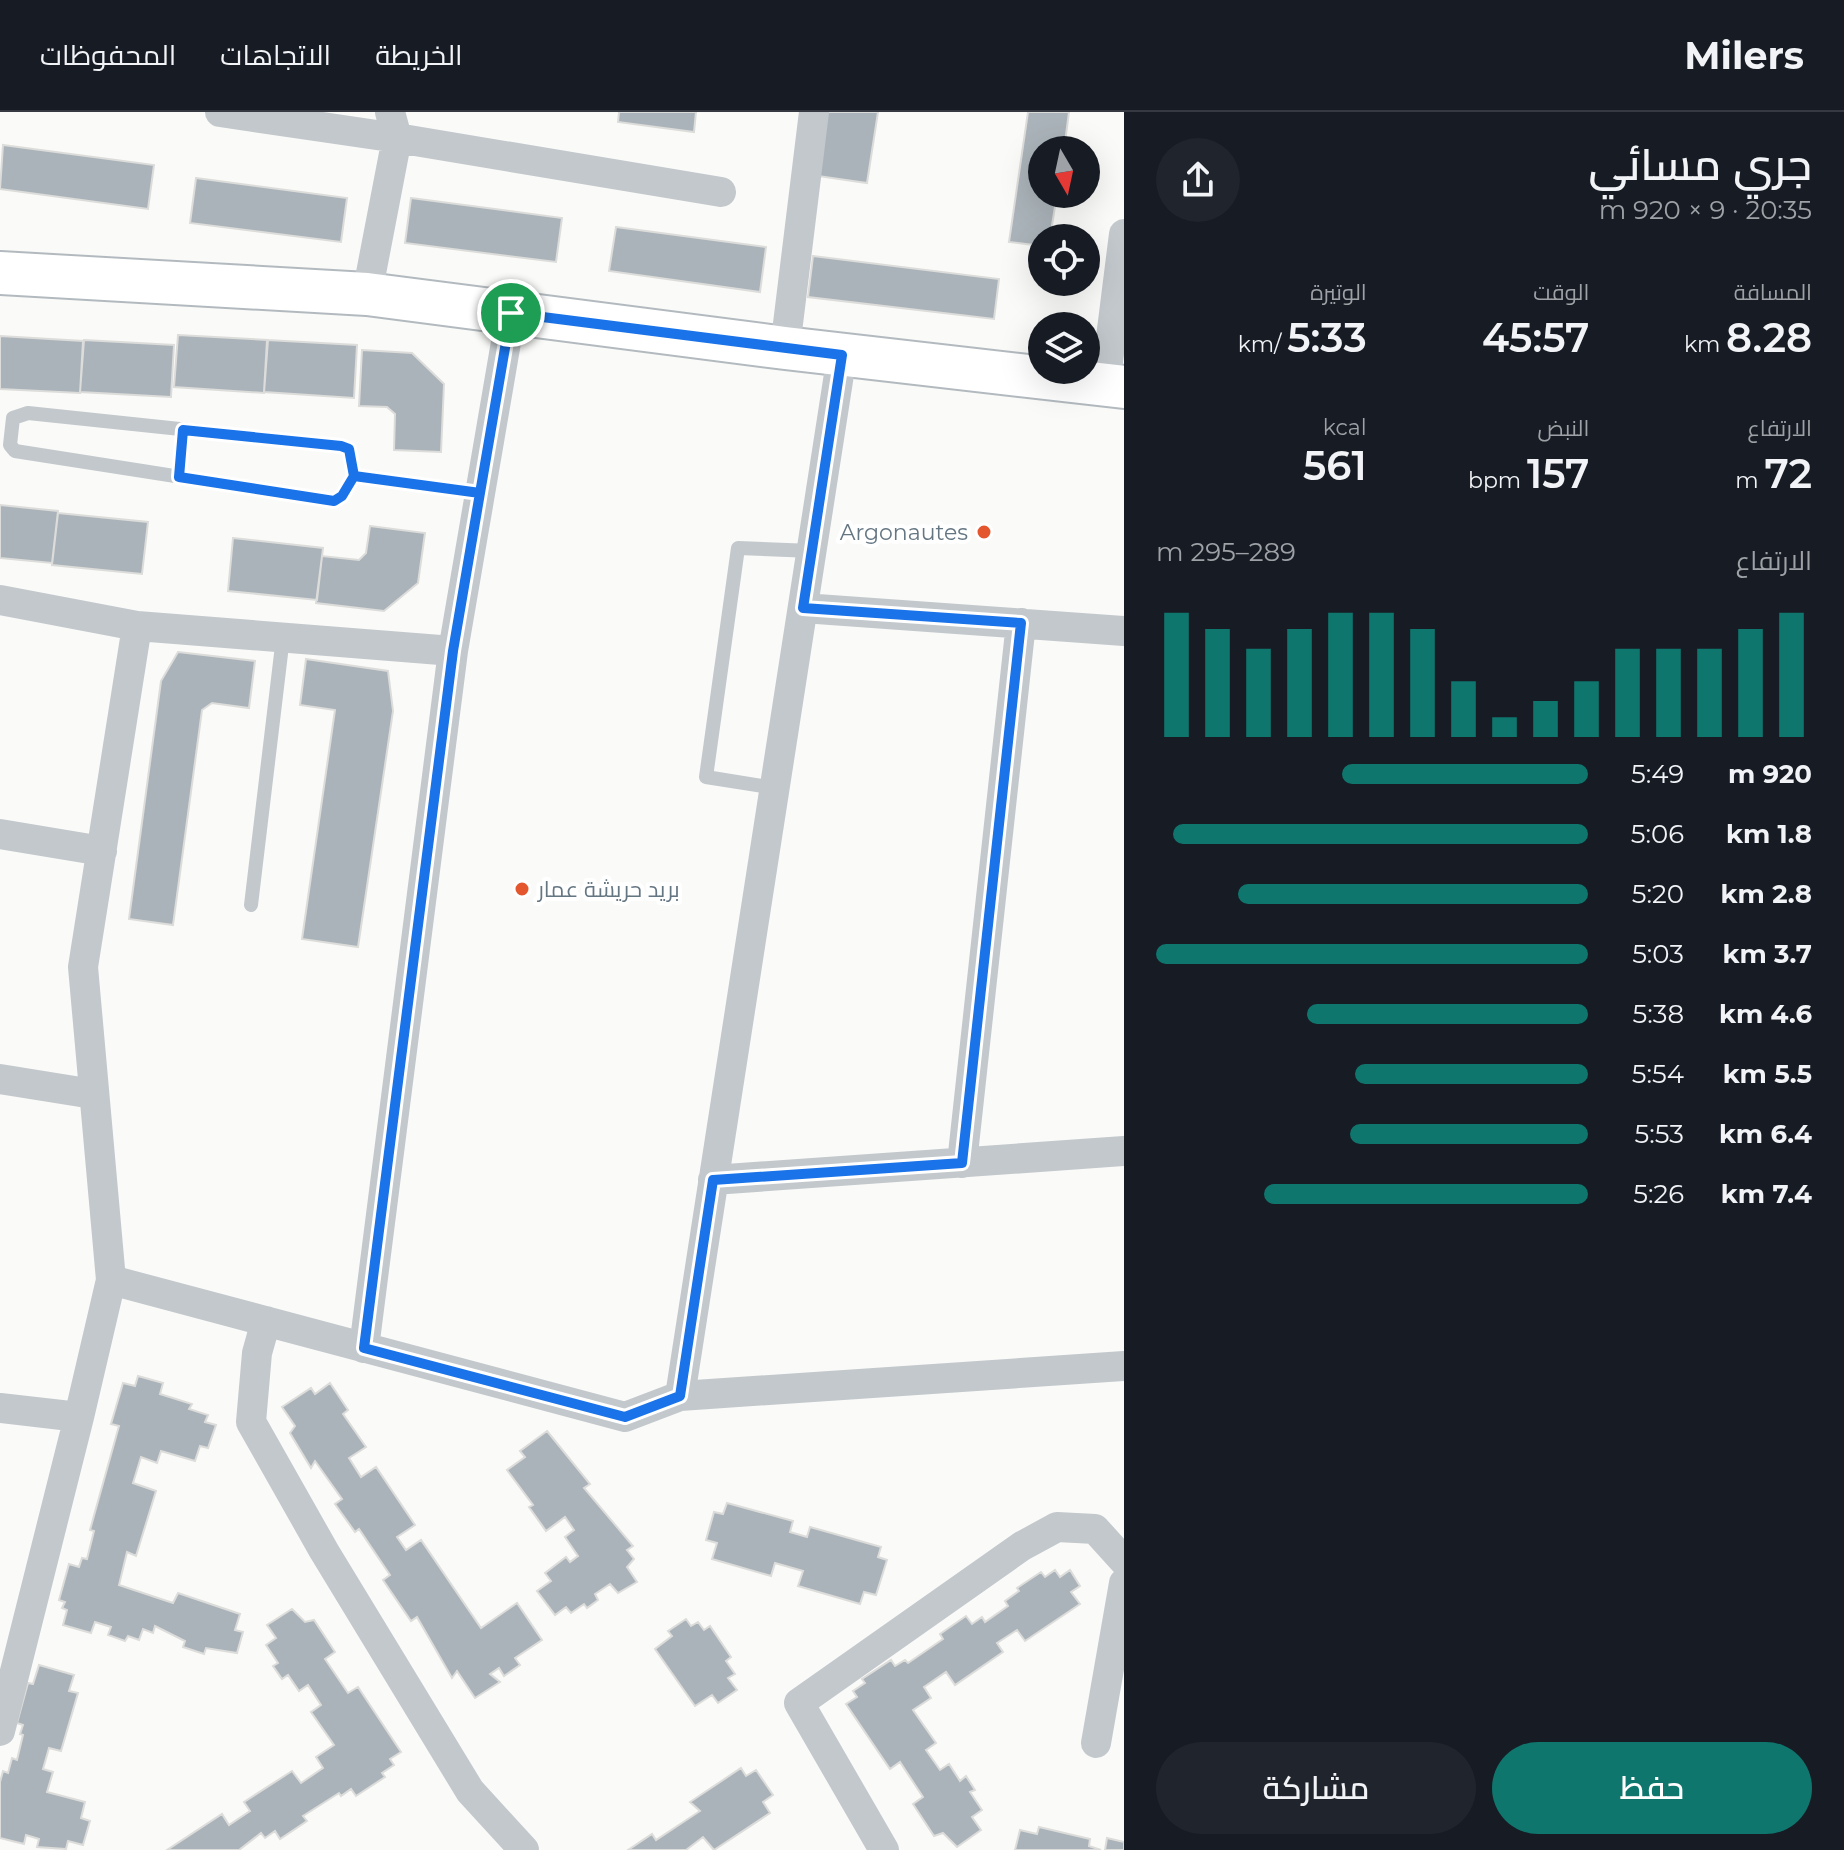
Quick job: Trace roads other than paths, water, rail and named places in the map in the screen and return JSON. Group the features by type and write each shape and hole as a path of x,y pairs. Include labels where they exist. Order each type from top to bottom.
{"street":[{"path":"220,112 393,125 721,192"},
{"path":"785,348 814,112"},
{"path":"367,294 393,125"},
{"path":"0,273 367,294 785,348 1115,386 1124,234"},
{"path":"364,1348 453,651 511,313"},
{"path":"680,1396 842,355"},
{"path":"0,600 137,626 453,651"},
{"path":"803,608 1124,631"},
{"path":"962,1163 1021,623"},
{"path":"0,1731 111,1280 83,967 137,626"},
{"path":"0,834 102,851"},
{"path":"0,1079 93,1094"},
{"path":"713,1180 1124,1151"},
{"path":"111,1280 625,1417 680,1396 1124,1366"},
{"path":"266,1321 257,1353 251,1422 324,1551 470,1791 524,1850"},
{"path":"0,1408 79,1417"},
{"path":"884,1850 799,1703 1022,1546 1057,1527 1095,1529 1124,1561"},
{"path":"1096,1743 1124,1583"}],"lane":[{"path":"19,414 183,430 341,446 349,449 354,476 342,496 334,501 15,451 10,445 13,418 19,414"},
{"path":"179,477 183,430"},
{"path":"354,476 480,493"},
{"path":"775,788 706,777 738,548 812,551"},
{"path":"251,905 283,637"}],"place":[{"name":"Argonautes","path":"984,532"},
{"name":"بريد حريشة عمار","path":"522,889"}]}
